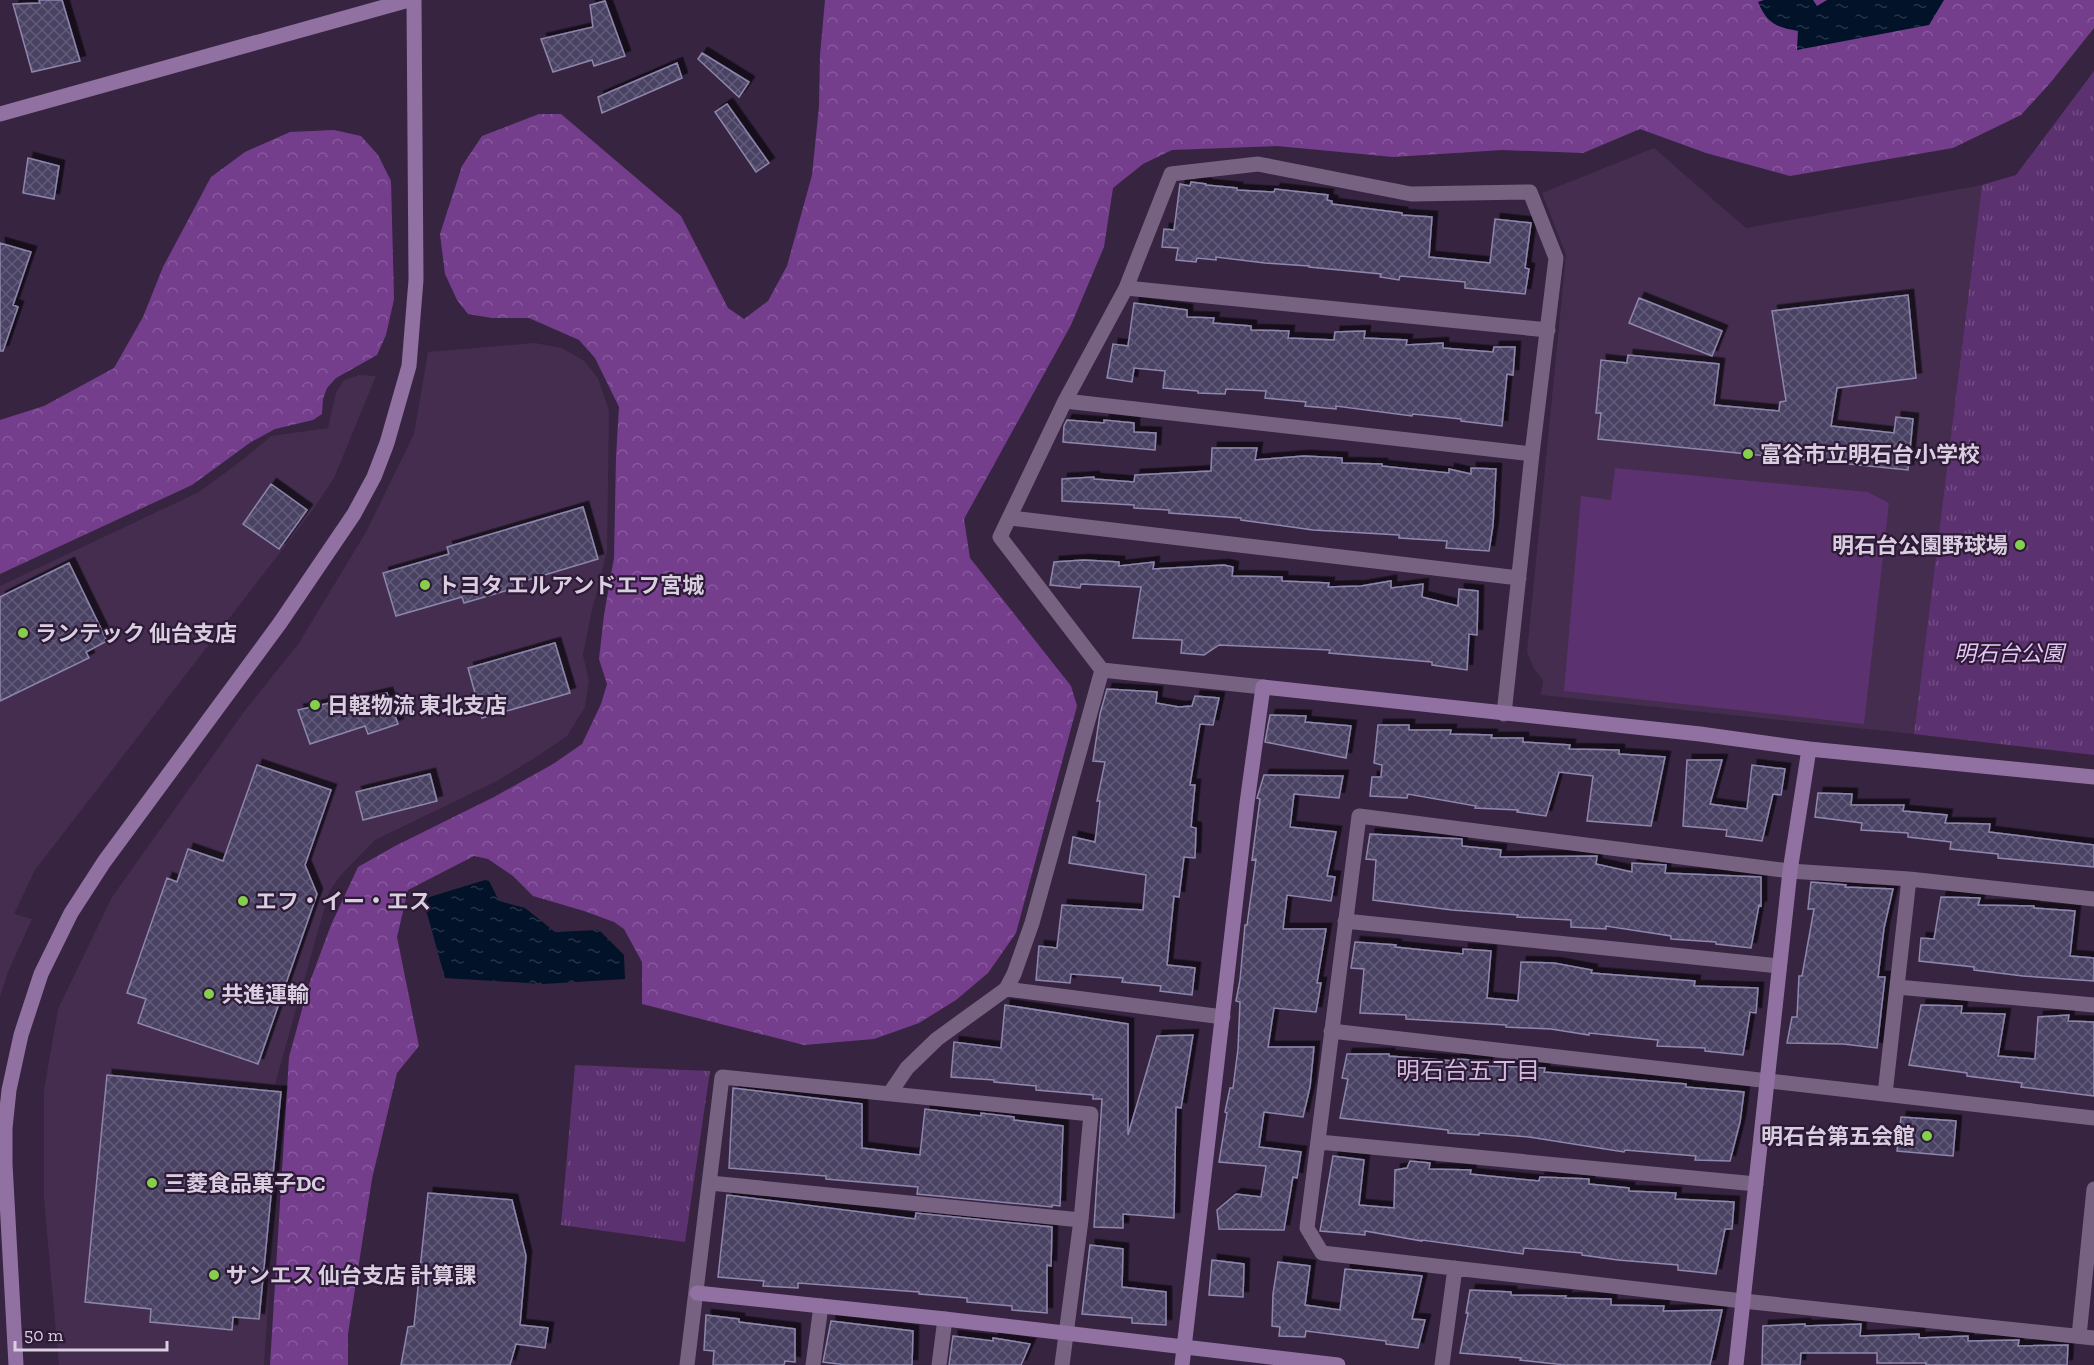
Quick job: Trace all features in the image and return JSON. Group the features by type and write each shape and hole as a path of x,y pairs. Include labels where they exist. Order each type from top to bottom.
{"street":[{"path":"0,114 409,0"},
{"path":"16,1365 4,1164 4,1128 9,1090 21,1035 41,974 71,914 104,862 280,623 354,514 374,477 387,443 409,366 416,280 414,0"},
{"path":"1504,714 1556,258 1530,192 1411,194 1258,164 1171,174 1126,288 1065,402 1000,537 1102,670 1504,714 1700,734 1809,748 2094,777"},
{"path":"1126,288 1548,330"},
{"path":"1065,402 1532,454"},
{"path":"1011,518 1519,578"},
{"path":"890,1093 907,1068 937,1039 1006,989 1014,974 1032,923 1102,670"},
{"path":"1182,1365 1247,803 1263,687"},
{"path":"1736,1365 1790,871 1809,748"},
{"path":"2094,899 1909,879 1790,871 1359,816 1307,1228 1322,1253 2086,1337 2094,1189"},
{"path":"1885,1094 1909,879"},
{"path":"1345,921 1779,966"},
{"path":"1897,987 2094,1005"},
{"path":"1006,989 1223,1017"},
{"path":"1331,1031 2094,1118"},
{"path":"687,1365 722,1077 1091,1114 1081,1220 1062,1365"},
{"path":"1319,1142 1756,1184"},
{"path":"710,1183 1081,1220"},
{"path":"1442,1365 1455,1268"},
{"path":"697,1293 1184,1346 1292,1363 1338,1365"},
{"path":"813,1365 821,1306"},
{"path":"939,1365 945,1319"}],"shaded area":[{"name":"富谷市立明石台小学校","path":"1654,148 1746,228 1982,185 1914,734 1541,695 1543,680 1534,669 1527,652 1566,255 1542,193"},
{"path":"535,343 562,348 583,360 598,378 609,411 607,551 583,655 589,681 585,707 567,736 533,759 497,781 375,840 340,876 329,892 275,1084 282,1085 264,1365 59,1365 44,1199 44,1090 58,1009 112,897 246,709 299,643 366,532 414,434 428,352"},
{"path":"359,375 376,376 334,478 312,511 35,870 14,914 32,919 8,972 0,997 0,586 199,492 271,436 328,428 336,393 344,380"}],"green space":[{"path":"825,0 2094,0 2094,28 2021,115 1953,148 1790,176 1706,153 1640,129 1583,153 1502,150 1393,157 1277,146 1172,150 1143,164 1113,188 1104,247 1071,325 964,519 970,558 1071,686 1077,706 1016,933 988,973 956,1000 919,1023 874,1039 804,1045 642,1004 642,962 624,929 614,922 584,911 533,896 513,876 488,859 474,856 408,890 397,937 419,1046 397,1073 372,1179 348,1334 348,1365 270,1365 289,1057 309,984 331,925 358,867 494,797 553,764 582,744 601,704 607,684 599,659 614,558 619,407 595,358 579,340 529,318 492,318 468,314 457,300 445,274 440,234 462,166 482,136 539,114 561,114 681,216 728,308 744,319 768,301 787,266 812,175 819,106 820,55"},
{"name":"明石台公園","path":"2094,71 2094,755 1914,734 1982,185 2016,175"},
{"path":"334,130 361,136 378,155 391,181 394,299 386,335 377,355 336,378 327,388 323,399 322,414 313,420 275,429 251,442 192,485 0,574 0,420 44,406 114,368 143,317 163,267 211,177 245,152 290,132"},
{"path":"1615,468 1868,492 1889,503 1864,724 1564,691 1581,496 1611,500"},
{"path":"575,1065 710,1071 685,1242 561,1225"}],"water":[{"path":"1813,0 1817,6 1827,0 1944,0 1929,25 1797,50 1798,31 1773,23 1765,15 1758,2"},
{"path":"485,880 489,881 499,901 525,908 555,932 599,930 624,955 625,979 543,984 445,978 423,899"}],"building":[{"path":"39,0 62,0 80,61 32,72 13,4 40,3"},
{"path":"605,1 625,56 594,66 592,60 553,72 541,39 593,27 590,5"},
{"path":"702,53 749,82 739,97 698,59"},
{"path":"677,63 682,78 602,113 598,97"},
{"path":"727,104 769,163 756,172 715,112"},
{"path":"28,158 59,166 54,199 23,193"},
{"path":"1191,182 1237,188 1237,190 1274,192 1275,189 1328,195 1327,200 1332,201 1332,204 1402,213 1402,215 1432,217 1429,257 1490,263 1495,219 1531,223 1525,268 1529,269 1525,294 1465,288 1465,282 1400,276 1399,280 1380,277 1381,274 1309,266 1216,257 1216,260 1197,258 1196,262 1176,260 1178,248 1162,247 1164,229 1174,230 1180,184 1190,186"},
{"path":"0,243 31,252 13,305 18,307 3,351 0,351"},
{"path":"1908,295 1916,378 1837,388 1831,426 1894,433 1896,417 1913,419 1908,470 1598,439 1601,413 1596,413 1601,360 1627,363 1628,355 1719,364 1714,405 1779,411 1780,402 1786,401 1772,311"},
{"path":"1639,298 1722,331 1712,356 1629,323"},
{"path":"1134,303 1187,310 1187,317 1214,318 1213,323 1251,326 1251,330 1289,331 1288,338 1334,340 1335,332 1365,331 1364,338 1407,340 1406,345 1443,343 1443,348 1493,352 1494,347 1515,347 1513,375 1507,374 1502,426 1461,421 1461,419 1413,414 1412,416 1336,406 1336,409 1305,406 1306,402 1265,398 1266,391 1226,389 1225,394 1163,388 1165,371 1134,368 1132,382 1107,378 1113,344 1128,346"},
{"path":"1067,420 1134,423 1134,432 1156,433 1155,450 1063,442 1064,426"},
{"path":"1212,448 1257,448 1255,460 1304,456 1342,458 1342,463 1382,464 1382,466 1449,473 1449,469 1471,474 1471,468 1496,469 1489,551 1446,548 1447,541 1399,538 1399,535 1313,530 1241,520 1241,518 1169,513 1169,510 1134,508 1134,505 1062,501 1062,479 1094,477 1094,479 1134,482 1135,475 1211,471"},
{"path":"271,484 307,510 279,549 243,524"},
{"path":"583,507 598,559 521,582 522,586 464,603 462,597 396,616 383,573 449,554 447,547"},
{"path":"1084,560 1119,562 1119,566 1154,562 1153,569 1224,565 1233,567 1232,576 1282,577 1282,581 1329,583 1328,587 1361,586 1391,581 1391,588 1423,584 1422,597 1458,606 1459,589 1478,591 1477,635 1469,634 1467,670 1432,665 1432,662 1329,653 1330,650 1219,645 1204,655 1181,653 1182,640 1133,638 1141,587 1081,584 1080,588 1050,585 1054,562"},
{"path":"69,563 107,641 86,652 89,658 0,701 0,597"},
{"path":"555,643 570,693 482,718 468,668"},
{"path":"1107,689 1157,692 1156,703 1179,707 1192,706 1195,696 1219,698 1213,725 1200,724 1190,785 1195,785 1191,827 1196,828 1195,858 1184,857 1179,897 1174,896 1167,965 1195,968 1192,995 1160,991 1161,986 1122,982 1123,978 1071,974 1070,983 1036,980 1039,946 1057,948 1062,905 1143,910 1146,875 1069,863 1073,837 1095,842 1100,801 1097,801 1105,762 1093,761 1100,714"},
{"path":"387,693 398,724 368,734 365,726 310,744 298,710 330,703 331,706"},
{"path":"1270,715 1306,716 1305,722 1351,726 1346,758 1265,742"},
{"path":"1378,725 1409,725 1409,730 1451,730 1450,734 1523,738 1523,742 1570,745 1569,749 1619,750 1619,754 1665,757 1651,826 1587,821 1593,776 1559,772 1546,816 1517,812 1518,810 1475,808 1476,806 1408,794 1407,798 1370,796 1372,777 1381,777 1382,765 1374,763"},
{"path":"1687,760 1722,760 1710,804 1747,809 1752,765 1785,769 1781,795 1773,794 1762,841 1726,836 1727,830 1683,826"},
{"path":"257,765 331,790 305,865 317,894 258,1064 138,1023 146,999 127,993 167,878 177,882 188,849 223,861"},
{"path":"430,774 437,801 363,820 356,792"},
{"path":"1264,775 1343,776 1339,798 1294,794 1290,827 1336,832 1327,876 1335,877 1331,901 1287,895 1283,929 1326,929 1317,983 1321,983 1316,1012 1274,1008 1268,1047 1314,1047 1310,1087 1303,1117 1264,1112 1259,1147 1301,1152 1297,1178 1293,1177 1284,1230 1219,1229 1217,1210 1236,1194 1261,1197 1266,1166 1219,1162 1227,1113 1225,1112 1230,1088 1233,1088 1238,1049 1240,1002 1236,1001 1256,859 1252,860 1260,799 1257,798"},
{"path":"1818,793 1852,794 1851,805 1904,805 1903,811 1947,815 1945,823 1990,824 1989,832 2094,845 2094,867 1998,858 1998,854 1950,849 1951,842 1908,837 1908,833 1861,830 1862,823 1815,817"},
{"path":"1370,834 1462,839 1462,846 1501,850 1500,857 1597,856 1596,864 1632,872 1632,863 1666,865 1665,873 1761,877 1761,906 1759,905 1751,948 1716,944 1716,942 1671,939 1671,936 1606,926 1606,929 1571,927 1571,920 1517,917 1518,915 1452,910 1373,900 1376,860 1366,859"},
{"path":"1811,882 1846,885 1845,887 1893,889 1884,928 1878,977 1885,977 1877,1048 1843,1044 1787,1043 1792,1017 1797,1017 1799,976 1802,976 1814,909 1808,909"},
{"path":"1941,897 1980,898 1978,905 2034,906 2034,908 2075,911 2070,956 2094,958 2094,981 2023,976 1974,970 1974,967 1919,961 1921,938 1934,939"},
{"path":"1355,942 1463,954 1463,949 1491,951 1487,998 1518,1001 1521,962 1554,963 1592,970 1591,973 1695,981 1694,986 1758,988 1756,1013 1750,1012 1743,1055 1705,1051 1705,1048 1657,1046 1658,1040 1589,1033 1589,1035 1551,1029 1506,1027 1506,1025 1406,1019 1406,1015 1360,1013 1364,969 1351,968"},
{"path":"1005,1005 1128,1024 1128,1135 1157,1036 1193,1035 1181,1108 1176,1107 1174,1218 1123,1214 1123,1228 1094,1227 1102,1099 1093,1099 1093,1095 1036,1090 1036,1086 951,1077 954,1042 1001,1048"},
{"path":"1921,1005 1962,1006 1961,1013 2005,1014 1998,1056 2035,1059 2038,1017 2069,1015 2068,1021 2094,1022 2094,1096 2021,1087 2022,1083 1909,1065"},
{"path":"1347,1054 1389,1054 1389,1056 1455,1061 1456,1059 1488,1061 1487,1066 1545,1068 1544,1072 1686,1084 1686,1087 1744,1092 1740,1122 1730,1161 1695,1160 1696,1156 1625,1150 1624,1152 1529,1137 1448,1133 1448,1130 1340,1118 1348,1079 1342,1078"},
{"path":"107,1075 281,1092 259,1319 233,1317 232,1330 150,1322 151,1309 85,1302"},
{"path":"733,1088 862,1104 862,1148 920,1155 925,1109 981,1116 981,1113 1014,1117 1014,1120 1063,1126 1060,1206 917,1194 918,1187 729,1168"},
{"name":"明石台第五会館","path":"1901,1117 1956,1121 1953,1156 1897,1151"},
{"path":"1333,1156 1364,1160 1359,1205 1394,1208 1395,1170 1407,1168 1410,1161 1430,1163 1429,1169 1471,1170 1470,1174 1539,1181 1540,1177 1589,1179 1589,1184 1629,1188 1629,1191 1676,1193 1675,1199 1734,1202 1732,1229 1725,1229 1716,1274 1678,1270 1678,1265 1618,1260 1582,1255 1582,1253 1524,1248 1523,1254 1365,1231 1365,1235 1320,1231"},
{"path":"428,1193 512,1200 526,1256 520,1325 548,1328 545,1348 516,1344 510,1365 401,1365 408,1327 414,1326"},
{"path":"727,1195 915,1219 916,1213 1052,1227 1051,1266 1047,1265 1047,1313 1012,1310 1012,1306 967,1302 967,1298 919,1294 919,1292 798,1283 798,1288 763,1286 764,1281 718,1277"},
{"path":"1090,1245 1123,1249 1122,1287 1166,1292 1166,1325 1132,1323 1132,1318 1082,1314"},
{"path":"1212,1260 1244,1264 1243,1297 1209,1295"},
{"path":"1278,1262 1310,1266 1305,1305 1340,1310 1345,1269 1422,1276 1412,1319 1425,1320 1418,1348 1386,1344 1386,1341 1306,1331 1305,1337 1279,1336 1280,1327 1272,1326 1273,1294"},
{"path":"1470,1290 1511,1292 1511,1295 1611,1299 1611,1305 1664,1306 1663,1311 1722,1310 1710,1365 1565,1365 1520,1360 1521,1358 1460,1353"},
{"path":"706,1315 795,1329 795,1362 785,1361 784,1365 713,1365 714,1351 704,1350"},
{"path":"831,1321 913,1331 912,1365 846,1365 823,1362"},
{"path":"1805,1324 1805,1326 1861,1324 1860,1336 1919,1334 1919,1338 1968,1336 1968,1341 2019,1340 2018,1346 2068,1345 2067,1365 1877,1363 1877,1353 1801,1353 1800,1365 1762,1365 1763,1326"},
{"path":"953,1336 993,1341 993,1338 1030,1344 1021,1365 949,1365"}],"place":[{"name":"富谷市立明石台小学校","path":"1748,454"},
{"name":"明石台公園野球場","path":"2020,545"},
{"name":"トヨタ エルアンドエフ宮城","path":"425,585"},
{"name":"ランテック 仙台支店","path":"23,633"},
{"name":"日軽物流 東北支店","path":"315,705"},
{"name":"エフ・イー・エス","path":"243,901"},
{"name":"共進運輸","path":"209,994"},
{"name":"明石台第五会館","path":"1927,1136"},
{"name":"三菱食品菓子DC","path":"152,1183"},
{"name":"サンエス 仙台支店 計算課","path":"214,1275"}],"district":[{"name":"明石台五丁目","path":"1468,1070"}]}
